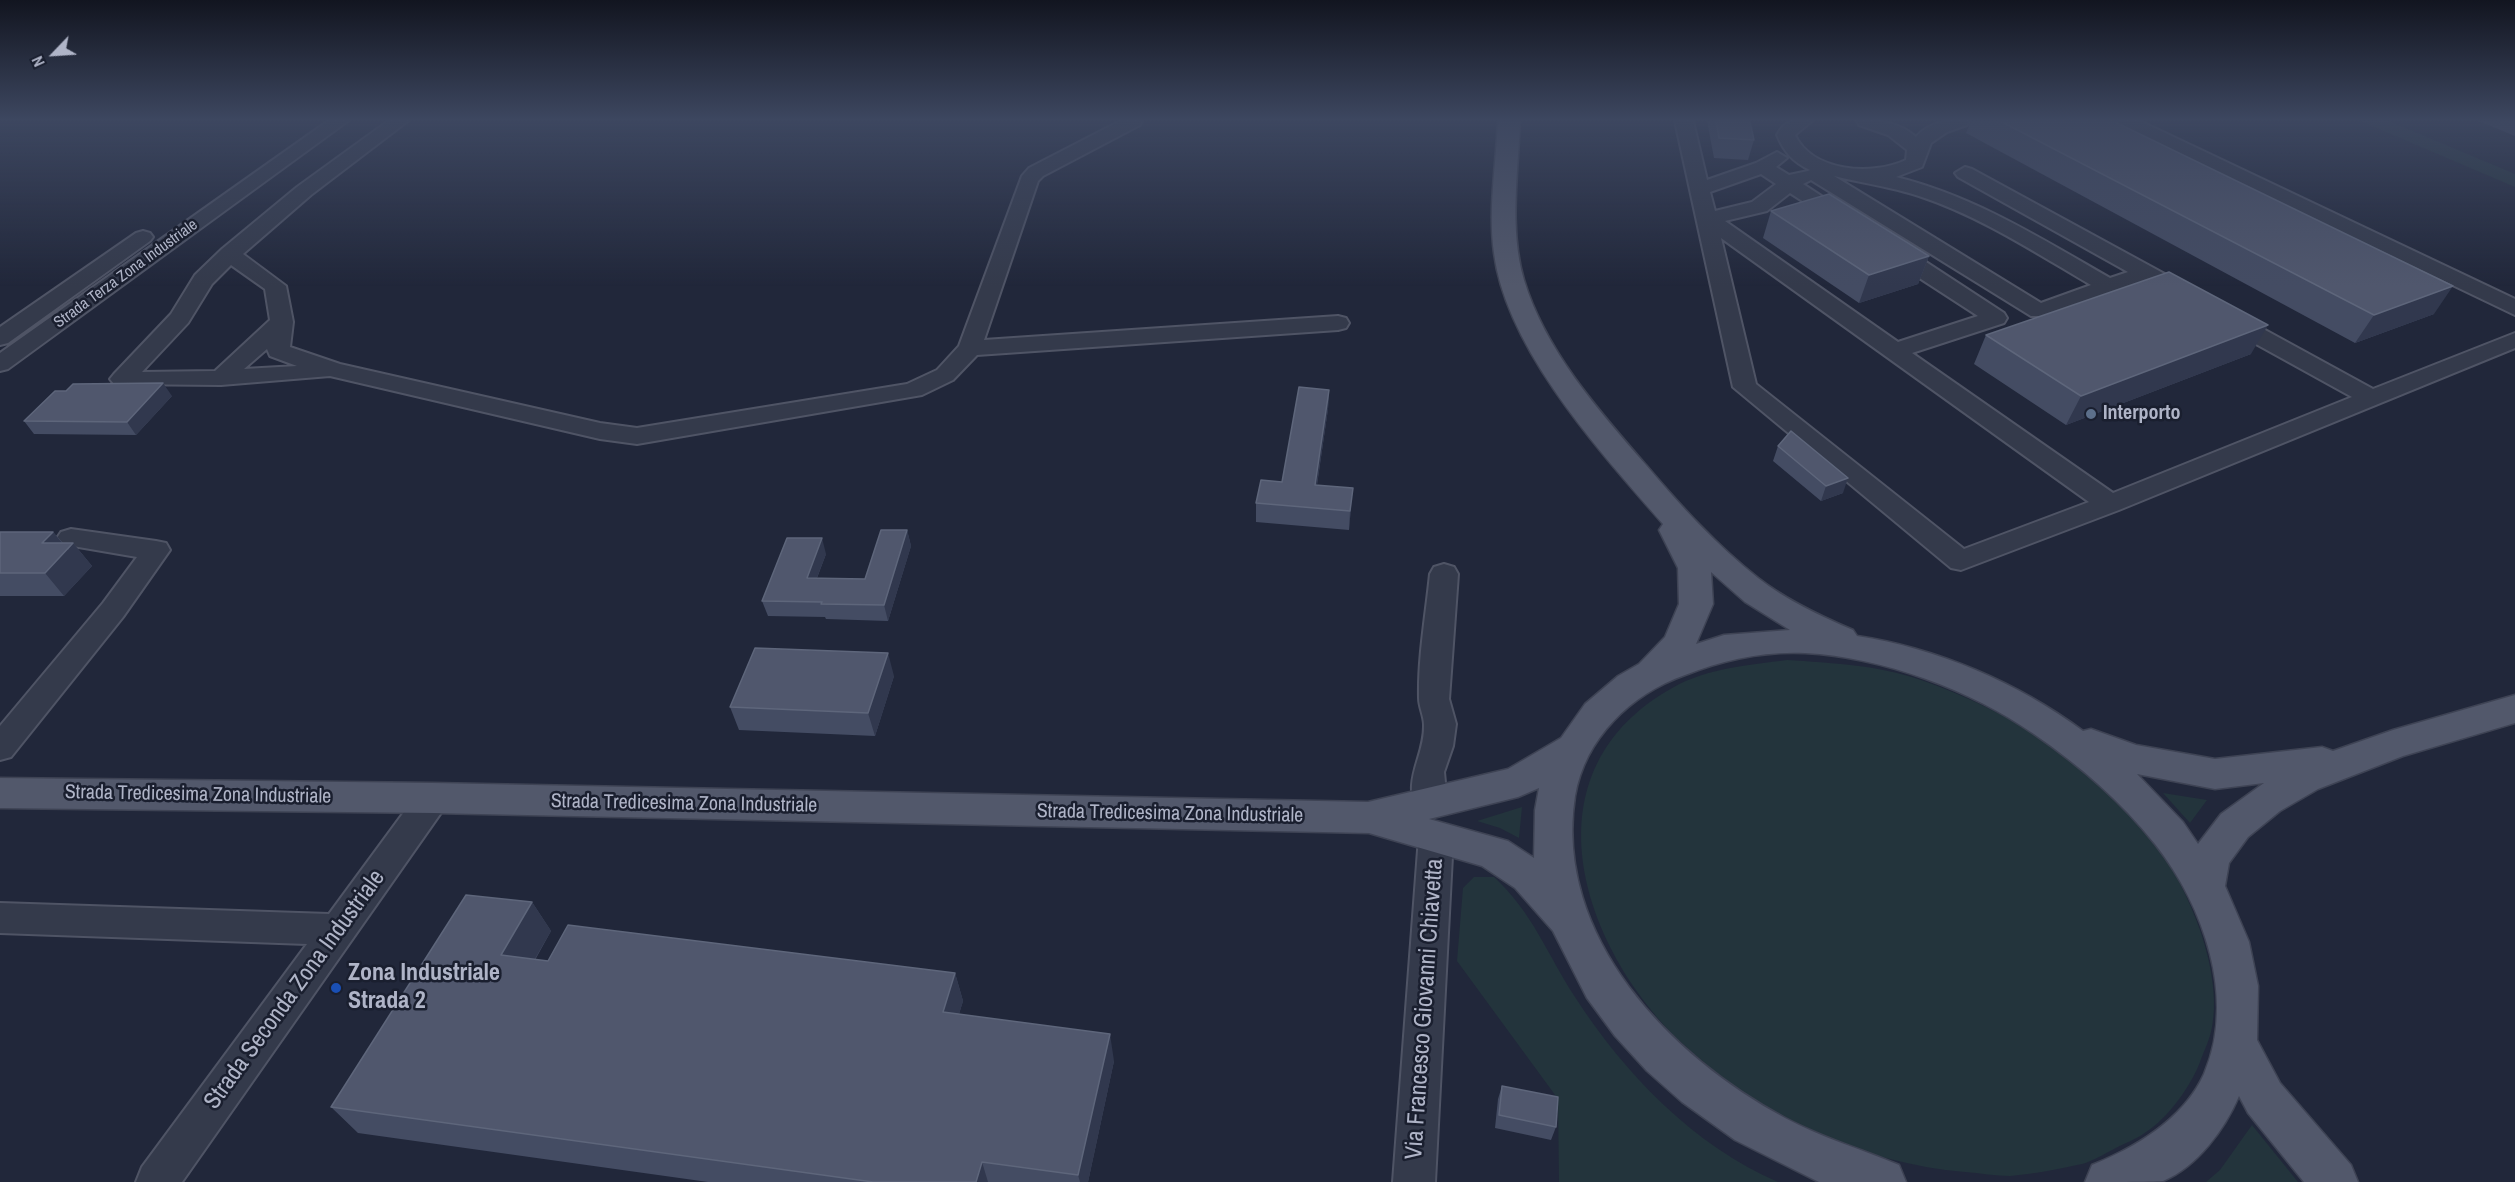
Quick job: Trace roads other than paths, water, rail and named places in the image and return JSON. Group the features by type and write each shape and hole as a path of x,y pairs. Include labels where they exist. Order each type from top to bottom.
{"main road":[{"path":"1508,176 1506,253 1523,314 1569,390 1664,507 1739,579 1773,605 1818,629 1870,651"},
{"path":"1664,507 1694,568 1696,604 1679,644 1647,675 1604,707 1573,748 1555,800 1552,839 1558,881 1572,925 1594,970 1619,1007 1643,1036 1687,1078 1738,1116 1794,1148 1824,1162 1882,1182"},
{"path":"1647,675 1699,654 1760,643 1825,644 1870,651 1925,665 1969,681 2008,700 2064,734 2106,766 2144,802 2178,843 2205,886 2231,954 2238,999 2235,1044 2222,1085 2198,1122 2164,1154 2144,1167 2109,1182"},
{"path":"2205,886 2211,857 2228,833 2274,794 2349,758 2515,709"},
{"path":"2064,734 2132,759 2216,774 2349,758"},
{"path":"1433,820 1518,782 1573,748"},
{"name":"Strada Tredicesima Zona Industriale","path":"0,793 433,798 1433,820 1494,853 1529,876 1572,925"},
{"path":"2235,1044 2264,1098 2334,1182"}],"street":[{"name":"Strada Terza Zona Industriale","path":"0,338 231,176"},
{"name":"Strada Terza Zona Industriale","path":"0,364 261,176"},
{"path":"324,176 230,254 203,280 180,318 122,379 221,378 333,370"},
{"path":"230,254 274,285 282,322 278,351 333,370 600,431 637,436 913,390 945,375 970,348 1029,180 1032,176"},
{"path":"1697,176 1745,387 1961,561 2110,504 2515,340"},
{"path":"1700,189 1737,176"},
{"path":"1778,176 1996,318 1894,351"},
{"path":"1707,218 1733,214 1764,204 1780,193 1787,182 1808,176"},
{"path":"1820,176 2038,311 2146,273"},
{"path":"1869,176 1894,180 1975,209 2108,286"},
{"path":"1937,176 1975,209"},
{"path":"1971,176 2372,398"},
{"path":"2241,176 2515,308"},
{"path":"249,185 304,191"},
{"path":"197,200 225,202"},
{"path":"1707,218 2110,504"},
{"path":"221,378 282,322"},
{"path":"970,348 1338,323"},
{"path":"0,748 112,610 156,550 71,538"},
{"name":"Via Francesco Giovanni Chiavetta","path":"1414,1182 1433,820 1428,772 1437,746 1440,724 1434,699 1444,574"},
{"name":"Strada Seconda Zona Industriale","path":"157,1182 433,798"},
{"path":"0,918 339,930"}],"place":[{"name":"Interporto","path":"2091,414"},
{"name":"Zona Industriale Strada 2","path":"336,988"}]}
